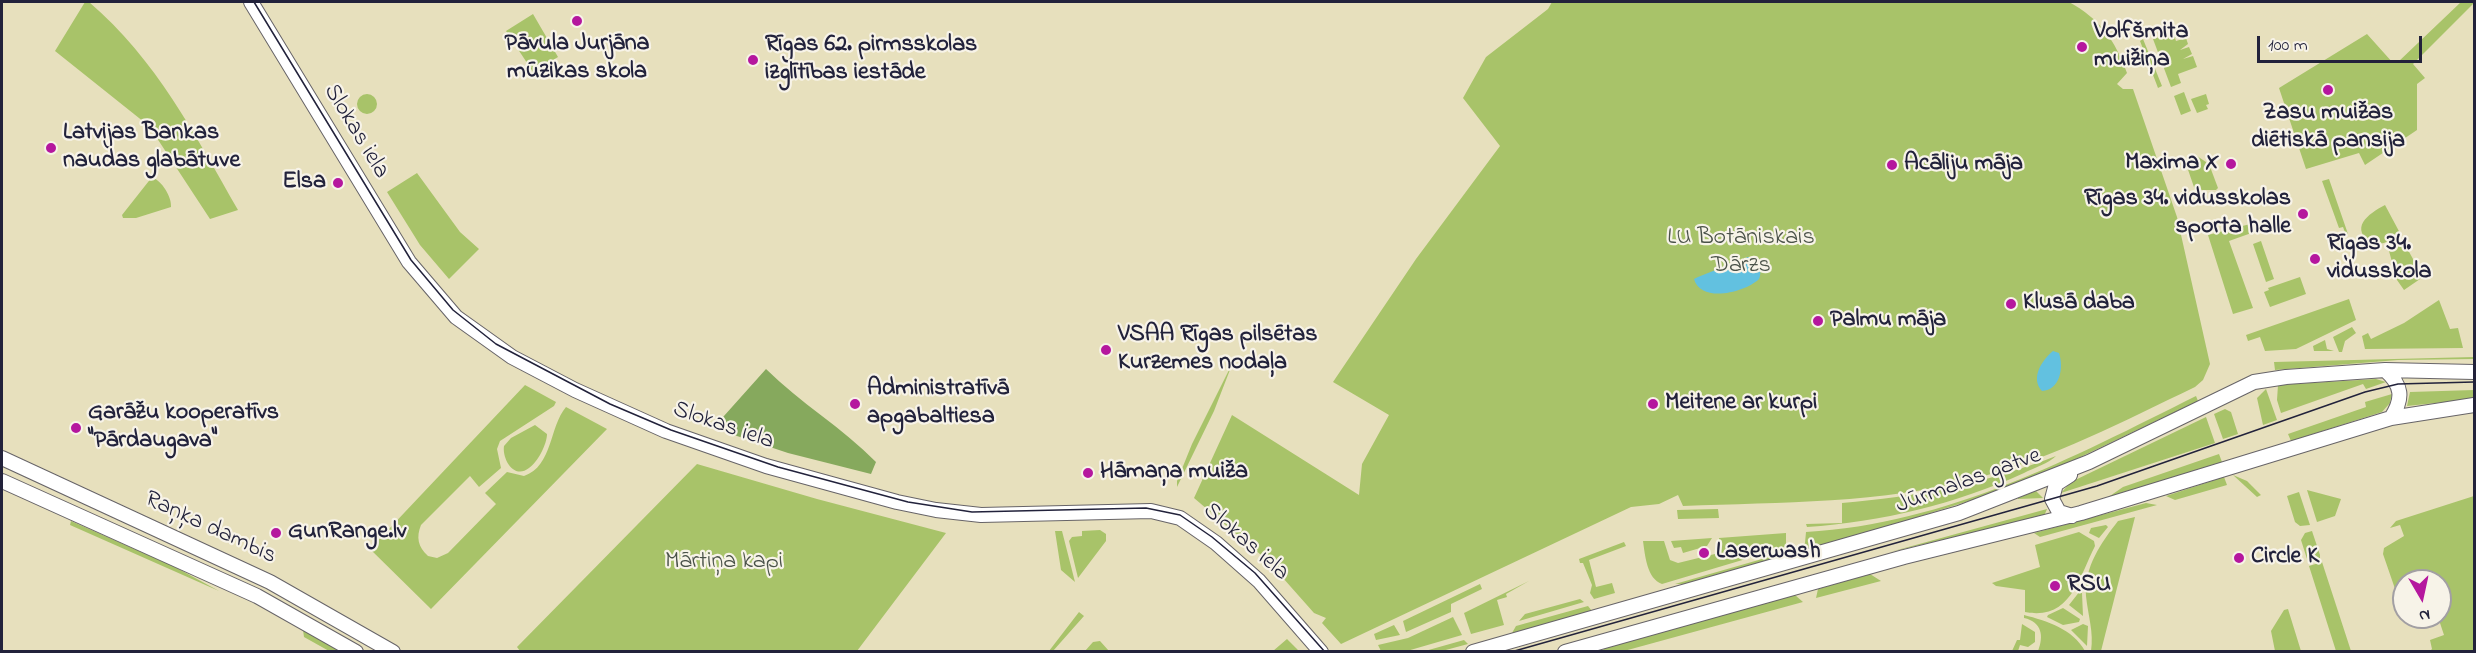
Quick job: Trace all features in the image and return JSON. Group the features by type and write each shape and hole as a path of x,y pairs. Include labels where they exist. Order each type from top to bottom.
{"main road":[{"name":"Slokas iela","path":"251,2 409,262 456,317 512,357 584,395 666,431 766,466 897,502 936,510 981,514 1152,511 1180,518 1224,549 1259,581 1322,651"},
{"path":"2434,371 2440,364 2475,363"},
{"path":"2385,370 2396,380 2400,393 2398,407 2391,418"},
{"name":"Jūrmalas gatve","path":"1473,651 1959,513 2089,462 2254,382 2286,377 2385,370 2475,372"},
{"name":"Jūrmalas gatve","path":"1565,651 1904,557 2072,516 2391,418 2475,405"},
{"path":"2423,412 2475,415"},
{"name":"Raņķa dambis","path":"2,458 270,582 393,651"},
{"path":"2072,516 2059,512 2053,504 2052,490 2056,484 2089,462"},
{"name":"Raņķa dambis","path":"2,481 257,596 356,651"}],"green space":[{"path":"85,2 89,2 113,24 154,73 190,126 238,210 210,219 149,126 55,51"},
{"name":"LU Botāniskais Dārzs","path":"1552,2 2069,2 2098,23 2112,41 2127,73 2117,84 2123,89 2133,89 2177,217 2210,364 2203,380 2195,387 2061,449 2005,470 1941,487 1831,500 1683,506 1678,495 1659,504 1631,507 1341,644 1322,623 1326,618 1314,613 1267,560 1194,498 1232,415 1359,495 1362,464 1389,415 1333,382 1416,259 1500,146 1463,98 1486,57 1548,9"},
{"path":"2461,2 2474,3 2413,64 2425,78 2417,84 2417,130 2365,165 2359,153 2306,169 2279,88 2367,34 2393,63 2397,63"},
{"path":"533,14 558,57 533,72 506,31"},
{"path":"2182,30 2184,35 2175,38 2176,41 2186,38 2188,44 2180,50 2189,47 2192,54 2183,59 2193,56 2197,67 2178,74 2181,83 2171,87 2153,39"},
{"path":"2143,39 2162,86 2158,88 2140,41"},
{"path":"2184,92 2191,111 2181,115 2174,96"},
{"path":"363,94 371,94 377,100 377,108 371,114 363,114 357,108 357,100"},
{"path":"2206,94 2208,109 2197,113 2191,99"},
{"path":"2197,156 2209,164 2218,188 2216,190 2195,190 2185,161"},
{"path":"417,173 460,232 479,249 449,279 420,245 387,192"},
{"path":"152,177 166,190 171,207 136,218 123,218 122,215"},
{"path":"2329,179 2348,234 2346,235 2343,227 2339,228 2322,181"},
{"path":"2385,205 2401,235 2384,243 2373,245 2362,233 2361,227 2367,217"},
{"path":"2254,223 2257,231 2229,241 2253,308 2233,314 2208,235"},
{"path":"2261,241 2274,279 2266,282 2253,244"},
{"path":"2403,241 2423,277 2404,290 2397,280 2389,251"},
{"path":"2300,277 2306,294 2270,307 2264,292 2269,290 2268,288"},
{"path":"2349,299 2356,320 2296,349 2265,351 2260,337 2248,341 2246,335"},
{"path":"2439,300 2450,329 2458,328 2463,348 2365,349 2362,336 2368,333 2371,339 2404,323"},
{"path":"2352,327 2356,333 2345,341 2342,352 2339,352 2333,337"},
{"path":"2325,340 2327,349 2334,351 2314,351 2313,346"},
{"path":"2474,357 2474,359 2398,360 2275,370 2274,362"},
{"path":"1233,362 1214,411 1177,487 1177,481 1192,444"},
{"path":"766,369 876,462 871,474 788,453 716,429 715,426"},
{"path":"2376,379 2386,382 2366,389 2363,384 2281,413 2277,400 2278,385"},
{"path":"525,385 556,402 554,406 500,441 497,449 501,468 479,487 470,476 421,525 419,542 428,556 437,558 448,553 496,504 485,493 507,472 524,476 540,464 566,407 607,429 431,609 370,549"},
{"path":"2266,389 2277,420 2263,425 2257,398"},
{"path":"2474,390 2474,399 2407,406 2410,392"},
{"path":"2392,394 2390,403 2382,412 2291,441 2288,434 2366,407 2365,402"},
{"path":"2196,396 2198,401 2053,470 1985,496 1850,538 1797,551 1805,543 1806,532 1858,526 1909,516 1959,502 2055,464"},
{"path":"2225,409 2231,412 2238,434 2223,439 2214,414"},
{"path":"2206,417 2215,443 2061,493 2071,482"},
{"path":"535,425 547,434 541,452 536,462 529,468 524,471 514,470 507,462 504,446 511,438"},
{"path":"2219,454 2222,462 2107,498 2123,487"},
{"path":"2056,456 1998,484 1918,510 1835,525 1807,527 1806,524 1842,523 1842,503 1924,493 2004,474"},
{"name":"Mārtiņa kapi","path":"697,464 946,533 857,651 520,651 517,647"},
{"path":"2233,475 2247,481 2261,495 2257,497"},
{"path":"2224,477 2227,485 2175,500 2166,496"},
{"path":"2307,490 2341,499 2335,516 2317,522"},
{"path":"2036,491 2043,498 2018,499 2018,498"},
{"path":"2299,492 2310,525 2300,526 2295,522 2287,496"},
{"path":"2474,496 2474,651 2430,651 2432,649 2430,640 2444,635 2442,629 2452,629 2452,569 2392,569 2392,580 2383,554 2384,548 2404,536 2400,525 2390,528 2396,521"},
{"path":"2146,503 2157,505 2040,537 2034,533"},
{"path":"1718,509 1719,518 1678,519 1677,510"},
{"path":"2047,509 2044,516 1890,552"},
{"path":"2135,517 2101,651 2091,651 2086,585 2091,565 2118,521"},
{"path":"71,521 175,567 219,591 70,525"},
{"path":"2106,525 2108,527 2099,538 2089,533 2091,528"},
{"path":"1100,530 1106,534 1106,541 1078,578 1069,541 1072,537 1082,536 1082,531"},
{"path":"1055,531 1062,531 1075,582 1061,570"},
{"path":"2312,531 2320,558 2308,562 2301,540 2305,533"},
{"path":"2079,532 2094,541 2095,546 2071,594 2053,610 2041,613 2025,612 2025,590 1996,586 1992,583 2040,567 2035,545"},
{"path":"1786,533 1786,547 1662,584 1650,572 1643,541 1664,541 1670,560 1678,563 1719,553 1719,538"},
{"path":"1712,538 1707,546 1683,553 1681,547 1674,548 1671,541"},
{"path":"1624,542 1626,546 1589,560 1596,587 1612,583 1615,593 1594,599 1590,593 1592,585 1579,559"},
{"path":"1783,553 1779,558 1685,584 1675,584"},
{"path":"2322,562 2351,651 2336,651 2309,566"},
{"path":"1870,574 1881,581 1816,598 1818,589"},
{"path":"1529,581 1506,594 1507,597 1497,600 1504,625 1471,634 1464,613"},
{"path":"1480,584 1482,589 1451,604 1451,612 1406,632 1403,621"},
{"path":"2080,591 2082,593 2083,616 2069,605"},
{"path":"1795,595 1803,602 1624,651 1602,651 1605,648"},
{"path":"1580,599 1584,602 1519,621 1525,614"},
{"path":"1588,606 1592,611 1512,633 1516,626"},
{"path":"2063,608 2080,619 2079,622 2063,625 2047,617"},
{"path":"2288,609 2301,651 2275,651 2271,631 2284,610"},
{"path":"1079,612 1084,616 1053,651 1049,651"},
{"path":"2024,615 2059,627 2074,637 2085,651 2038,651 2041,640 2040,630 2035,623 2024,618"},
{"path":"1453,617 1462,635 1407,651 1381,651 1378,645 1408,638"},
{"path":"2022,624 2035,632 2035,642 2028,647 2020,645 2018,651 2012,651 2017,640 2020,640"},
{"path":"2083,624 2088,626 2087,646 2071,630"},
{"path":"1394,625 1400,635 1376,640 1374,634"},
{"path":"303,630 339,651 329,651 304,637"},
{"path":"1287,639 1299,651 1273,651"},
{"path":"1464,640 1468,644 1442,651 1425,651"},
{"path":"1100,641 1109,651 1085,651 1093,642"}],"water":[{"path":"1748,257 1757,263 1760,276 1753,284 1744,288 1714,293 1698,287 1694,279 1698,277"},
{"path":"2053,351 2059,353 2061,371 2053,387 2042,391 2037,375 2045,359"}],"tram line":[{"path":"254,2 411,260 453,310 496,344 610,404 671,430 778,467 908,502 972,512 1146,508 1180,515 1212,537 1255,573 1325,652"},
{"path":"1511,652 2097,486 2365,392 2398,384 2474,382"}],"place":[{"name":"Pāvula Jurjāna mūzikas skola","path":"577,21"},
{"name":"Volfšmita muižiņa","path":"2082,47"},
{"name":"Rīgas 62. pirmsskolas izglītības iestāde","path":"753,60"},
{"name":"Zasu muižas diētiskā pansija","path":"2328,90"},
{"name":"Latvijas Bankas naudas glabātuve","path":"51,148"},
{"name":"Maxima X","path":"2231,164"},
{"name":"Acāliju māja","path":"1892,165"},
{"name":"Elsa","path":"338,183"},
{"name":"Rīgas 34. vidusskolas sporta halle","path":"2303,214"},
{"name":"Rīgas 34. vidusskola","path":"2315,259"},
{"name":"Klusā daba","path":"2011,304"},
{"name":"Palmu māja","path":"1818,321"},
{"name":"VSAA Rīgas pilsētas Kurzemes nodaļa","path":"1106,350"},
{"name":"Administratīvā apgabaltiesa","path":"855,404"},
{"name":"Meitene ar kurpi","path":"1653,404"},
{"name":"Garāžu kooperatīvs \"Pārdaugava\"","path":"76,428"},
{"name":"Hāmaņa muiža","path":"1088,473"},
{"name":"GunRange.lv","path":"276,533"},
{"name":"Laserwash","path":"1704,553"},
{"name":"Circle K","path":"2239,558"},
{"name":"RSU","path":"2055,586"}]}
